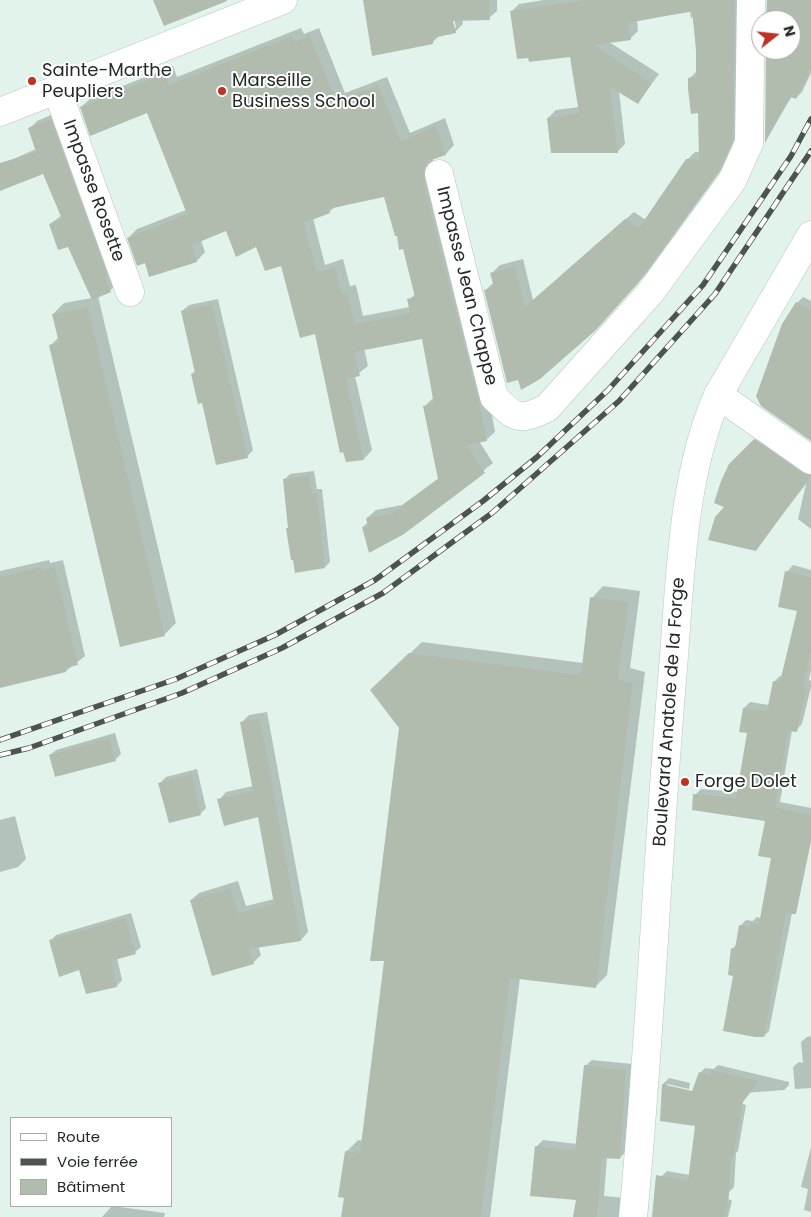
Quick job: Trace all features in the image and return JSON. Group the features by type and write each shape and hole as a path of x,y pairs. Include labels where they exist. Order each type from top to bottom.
{"street":[{"name":"Impasse Jean Chappe","path":"439,174 494,397 511,414 528,417 546,408 650,293 732,181 749,142 751,0"},
{"path":"0,112 268,3"},
{"name":"Impasse Rosette","path":"57,90 130,292"},
{"name":"Boulevard Anatole de la Forge","path":"633,1217 647,1065 663,785 683,553 693,481 706,422 718,395 811,235"},
{"path":"718,395 811,460"}],"building":[{"path":"153,0 227,0 227,1 164,26"},
{"path":"363,0 489,0 490,20 453,21 456,33 433,38 433,44 372,56"},
{"path":"583,0 735,0 733,140 719,171 638,283 596,330 540,379 521,390 518,380 507,383 484,290 494,287 490,273 515,266 525,307 625,219 639,228 686,159 699,159 698,113 691,114 688,89 688,78 696,77 696,48 692,11 628,23 631,40 594,45 652,83 638,104 610,87 618,153 551,153 547,118 579,113 570,57 529,62 528,58 517,59 510,11"},
{"path":"767,0 811,0 811,69 796,99 790,97 765,143 766,60 801,60 801,10 766,10"},
{"path":"292,36 295,42 310,36 336,101 378,85 401,141 436,126 446,155 428,161 424,170 425,189 479,402 487,441 467,445 485,473 404,534 369,553 362,527 368,526 366,518 392,514 438,479 423,406 434,404 422,339 354,352 360,376 346,379 364,460 346,462 343,452 340,453 315,334 300,338 281,266 265,271 256,247 236,257 226,231 192,245 197,262 149,277 145,263 137,266 127,238 187,214 147,113 90,136 80,107 164,74 169,85","holes":["384,197 395,236 397,236 399,250 403,249 415,297 407,299 410,313 355,324 347,293 342,294 335,267 317,272 304,223 330,213 328,209"]},
{"path":"51,119 108,277 105,278 111,292 92,300 68,247 58,250 49,224 62,219 43,174 0,191 0,163 36,152 28,128"},
{"path":"796,302 811,310 811,441 761,406 756,396 782,324"},
{"path":"212,304 248,458 216,465 202,403 198,404 191,374 195,373 181,311"},
{"path":"88,307 165,636 120,647 49,345 59,343 52,314"},
{"path":"754,439 802,473 811,475 756,551 708,540 715,517 724,507 714,503 721,481 729,464"},
{"path":"309,475 312,494 317,493 325,568 295,573 286,528 288,528 283,479"},
{"path":"41,567 42,570 55,567 78,665 65,668 66,672 0,688 0,577"},
{"path":"785,571 811,577 811,651 803,686 807,687 797,732 788,731 775,807 811,815 811,841 796,914 786,914 764,1037 755,1037 723,1031 733,976 728,975 731,948 735,949 739,925 749,927 750,923 759,924 771,858 758,856 765,821 692,810 693,794 736,798 747,733 739,732 743,708 767,711 773,681 780,682 797,611 778,607"},
{"path":"590,597 629,602 618,679 633,683 596,988 510,978 481,1217 341,1217 344,1198 338,1197 345,1151 360,1153 384,961 370,961 399,728 370,690 409,653 581,675"},
{"path":"260,718 301,941 249,949 254,964 212,976 190,900 230,888 238,913 274,904 258,817 224,826 217,799 253,791 240,722"},
{"path":"109,738 116,761 55,777 49,755"},
{"path":"192,774 201,815 169,823 158,783"},
{"path":"125,918 136,954 111,961 117,987 86,994 79,970 59,977 49,940"},
{"path":"584,1065 626,1070 620,1159 602,1158 597,1217 573,1217 576,1200 530,1196 535,1146 575,1151"},
{"path":"712,1070 759,1081 743,1102 733,1158 731,1158 729,1195 725,1217 652,1217 656,1175 688,1181 695,1126 660,1121 662,1084 692,1091 699,1072 710,1075"}],"railway":[{"path":"0,740 176,679 275,635 375,580 483,501 537,457 608,390 703,285 791,156 811,119"},
{"path":"0,755 29,748 182,693 282,648 383,593 492,513 619,401 715,294 811,151"}],"place":[{"name":"Sainte-Marthe Peupliers","path":"32,81"},
{"name":"Marseille Business School","path":"222,91"},
{"name":"Forge Dolet","path":"685,782"}]}
